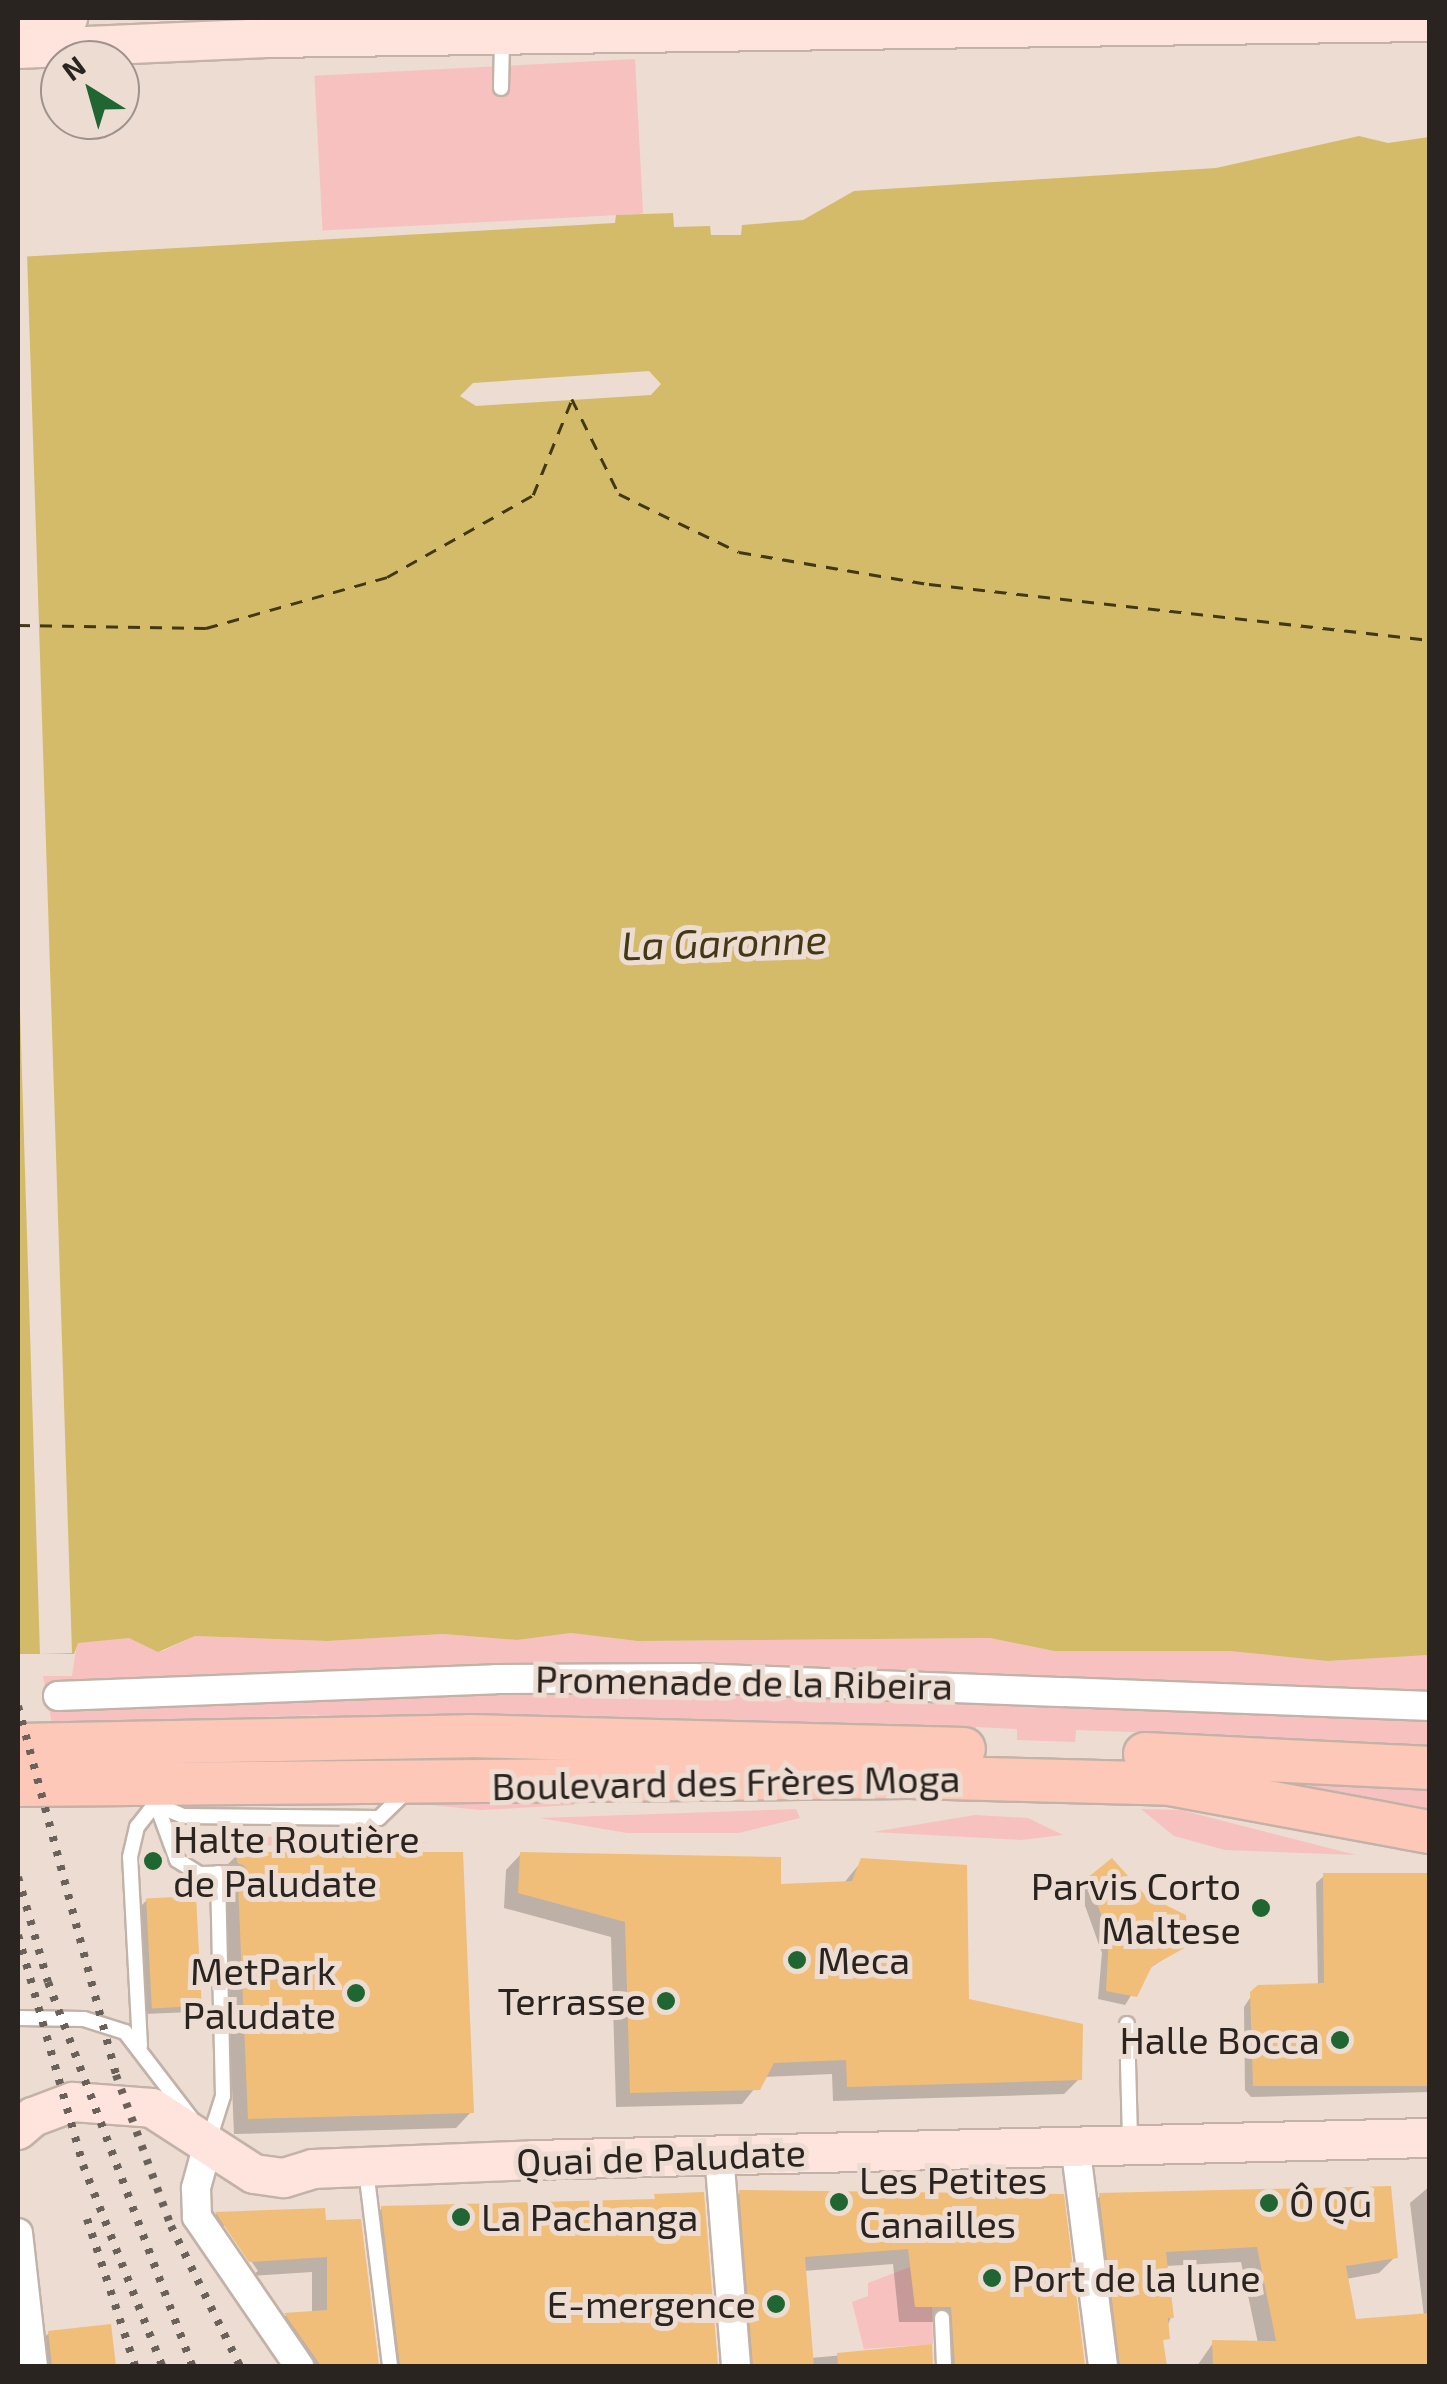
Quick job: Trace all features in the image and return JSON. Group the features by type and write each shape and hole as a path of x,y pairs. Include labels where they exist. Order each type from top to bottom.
{"main road":[{"name":"Boulevard des Frères Moga","path":"18,1785 158,1774 354,1738 736,1741 1430,1768"},
{"name":"Boulevard des Frères Moga","path":"18,1745 158,1774 414,1784 909,1776 1170,1784 1430,1832"}],"street":[{"path":"18,38 80,27 1430,22"},
{"path":"18,49 80,27"},
{"name":"Promenade de la Ribeira","path":"58,1696 693,1678 1430,1706"},
{"path":"18,2130 54,2107 116,2102 152,2108 220,2151 196,2188 197,2217 299,2366"},
{"name":"Quai de Paludate","path":"220,2151 261,2151 313,2168 366,2170 719,2154 1430,2138"},
{"path":"1075,2144 1103,2366"},
{"path":"719,2154 736,2366"},
{"path":"18,2233 33,2366"}],"lane":[{"path":"500,88 502,26"},
{"path":"301,1756 354,1738"},
{"path":"158,1774 177,1860 199,1874 238,1873"},
{"path":"140,2046 130,1857 158,1774"},
{"path":"218,1873 224,2096 220,2151"},
{"path":"18,2018 108,2023 140,2046 220,2151"},
{"path":"1127,2024 1130,2142"},
{"path":"366,2170 390,2366"},
{"path":"942,2318 944,2366"}],"shaded area":[{"path":"635,59 643,214 323,231 314,76"},
{"path":"571,1633 637,1641 990,1638 1054,1651 1229,1651 1328,1661 1429,1655 1429,1758 1422,1747 1369,1743 1329,1751 1329,1741 1275,1737 1274,1747 1214,1745 1213,1735 1076,1730 1075,1742 1017,1740 1017,1729 976,1727 975,1739 915,1737 915,1726 875,1725 874,1736 829,1734 829,1724 776,1722 775,1731 715,1730 714,1720 675,1718 674,1729 617,1728 616,1717 575,1717 574,1727 415,1716 362,1716 362,1725 319,1725 318,1715 262,1717 262,1727 160,1732 159,1720 53,1730 43,1676 72,1676 77,1643 129,1637 163,1651 195,1636 327,1641 443,1634 517,1640"},
{"path":"1132,1765 1429,1782 1429,1820"},
{"path":"431,1797 573,1797 574,1805 480,1810 421,1804"},
{"path":"796,1809 800,1818 739,1833 627,1833 540,1818"},
{"path":"1141,1809 1181,1810 1356,1855 1225,1850 1174,1836"},
{"path":"975,1815 1028,1818 1063,1835 1021,1840 873,1832"},
{"path":"346,1836 429,1843 237,1846 242,1837"},
{"path":"910,2267 915,2306 932,2307 933,2344 864,2349 852,2302 868,2296 868,2283"}],"water":[{"name":"La Garonne","path":"1359,136 1388,143 1429,137 1429,1655 1328,1661 1229,1651 1054,1651 990,1638 637,1641 571,1633 517,1640 443,1634 327,1641 195,1636 158,1652 129,1638 78,1643 74,1654 18,1654 18,257 615,223 616,215 673,213 674,227 710,226 711,235 741,235 742,225 803,220 854,191 1216,168"}],"pier":[{"path":"18,252 27,252 72,1653 40,1654 18,946"},
{"path":"649,371 661,384 651,395 476,406 460,396 473,383"}],"building":[{"name":"MetPark Paludate","path":"237,1852 463,1852 474,2113 248,2119 238,1884 248,1872 237,1862"},
{"name":"Meca","path":"520,1852 781,1857 781,1884 852,1881 861,1858 967,1865 969,1999 1083,2024 1082,2080 847,2087 846,2060 774,2063 760,2090 630,2093 625,1922 518,1893"},
{"path":"1112,1858 1145,1895 1186,1915 1188,1946 1152,1966 1137,1997 1106,1991 1109,1935 1087,1878"},
{"name":"Halle Bocca","path":"1323,1873 1430,1873 1430,2086 1253,2086 1250,1992 1258,1985 1324,1983"},
{"path":"196,1896 202,2006 152,2008 146,1899"},
{"path":"1391,2186 1398,2258 1346,2266 1356,2319 1430,2313 1430,2366 1213,2366 1212,2340 1276,2341 1257,2247 1166,2252 1174,2318 1168,2318 1170,2339 1163,2340 1167,2366 1120,2366 1099,2193"},
{"path":"739,2190 1064,2194 1085,2366 955,2366 951,2307 915,2307 908,2249 805,2257 814,2366 753,2366"},
{"path":"704,2192 718,2366 400,2366 381,2206 655,2199 654,2194"},
{"path":"325,2208 326,2220 361,2219 379,2366 321,2366 284,2313 327,2310 327,2257 249,2262 215,2212"},
{"path":"111,2324 116,2366 52,2366 48,2331"},
{"path":"932,2344 933,2366 838,2366 837,2353"}],"ferry route":[{"path":"18,625 206,628 387,577 533,495 572,399 619,494 739,552 929,584 1430,640"}],"railway":[{"path":"18,1706 116,2075 171,2226 240,2366"},
{"path":"18,1877 48,1982 192,2366"},
{"path":"18,1935 83,2165 162,2366"},
{"path":"87,2219 135,2366"}],"place":[{"name":"Halte Routière de Paludate","path":"153,1861"},
{"name":"Parvis Corto Maltese","path":"1261,1908"},
{"name":"Meca","path":"797,1960"},
{"name":"MetPark Paludate","path":"356,1993"},
{"name":"Terrasse","path":"666,2001"},
{"name":"Halle Bocca","path":"1340,2040"},
{"name":"Les Petites Canailles","path":"839,2202"},
{"name":"Ô QG","path":"1269,2203"},
{"name":"La Pachanga","path":"461,2217"},
{"name":"Port de la lune","path":"992,2278"},
{"name":"E-mergence","path":"776,2304"}]}
